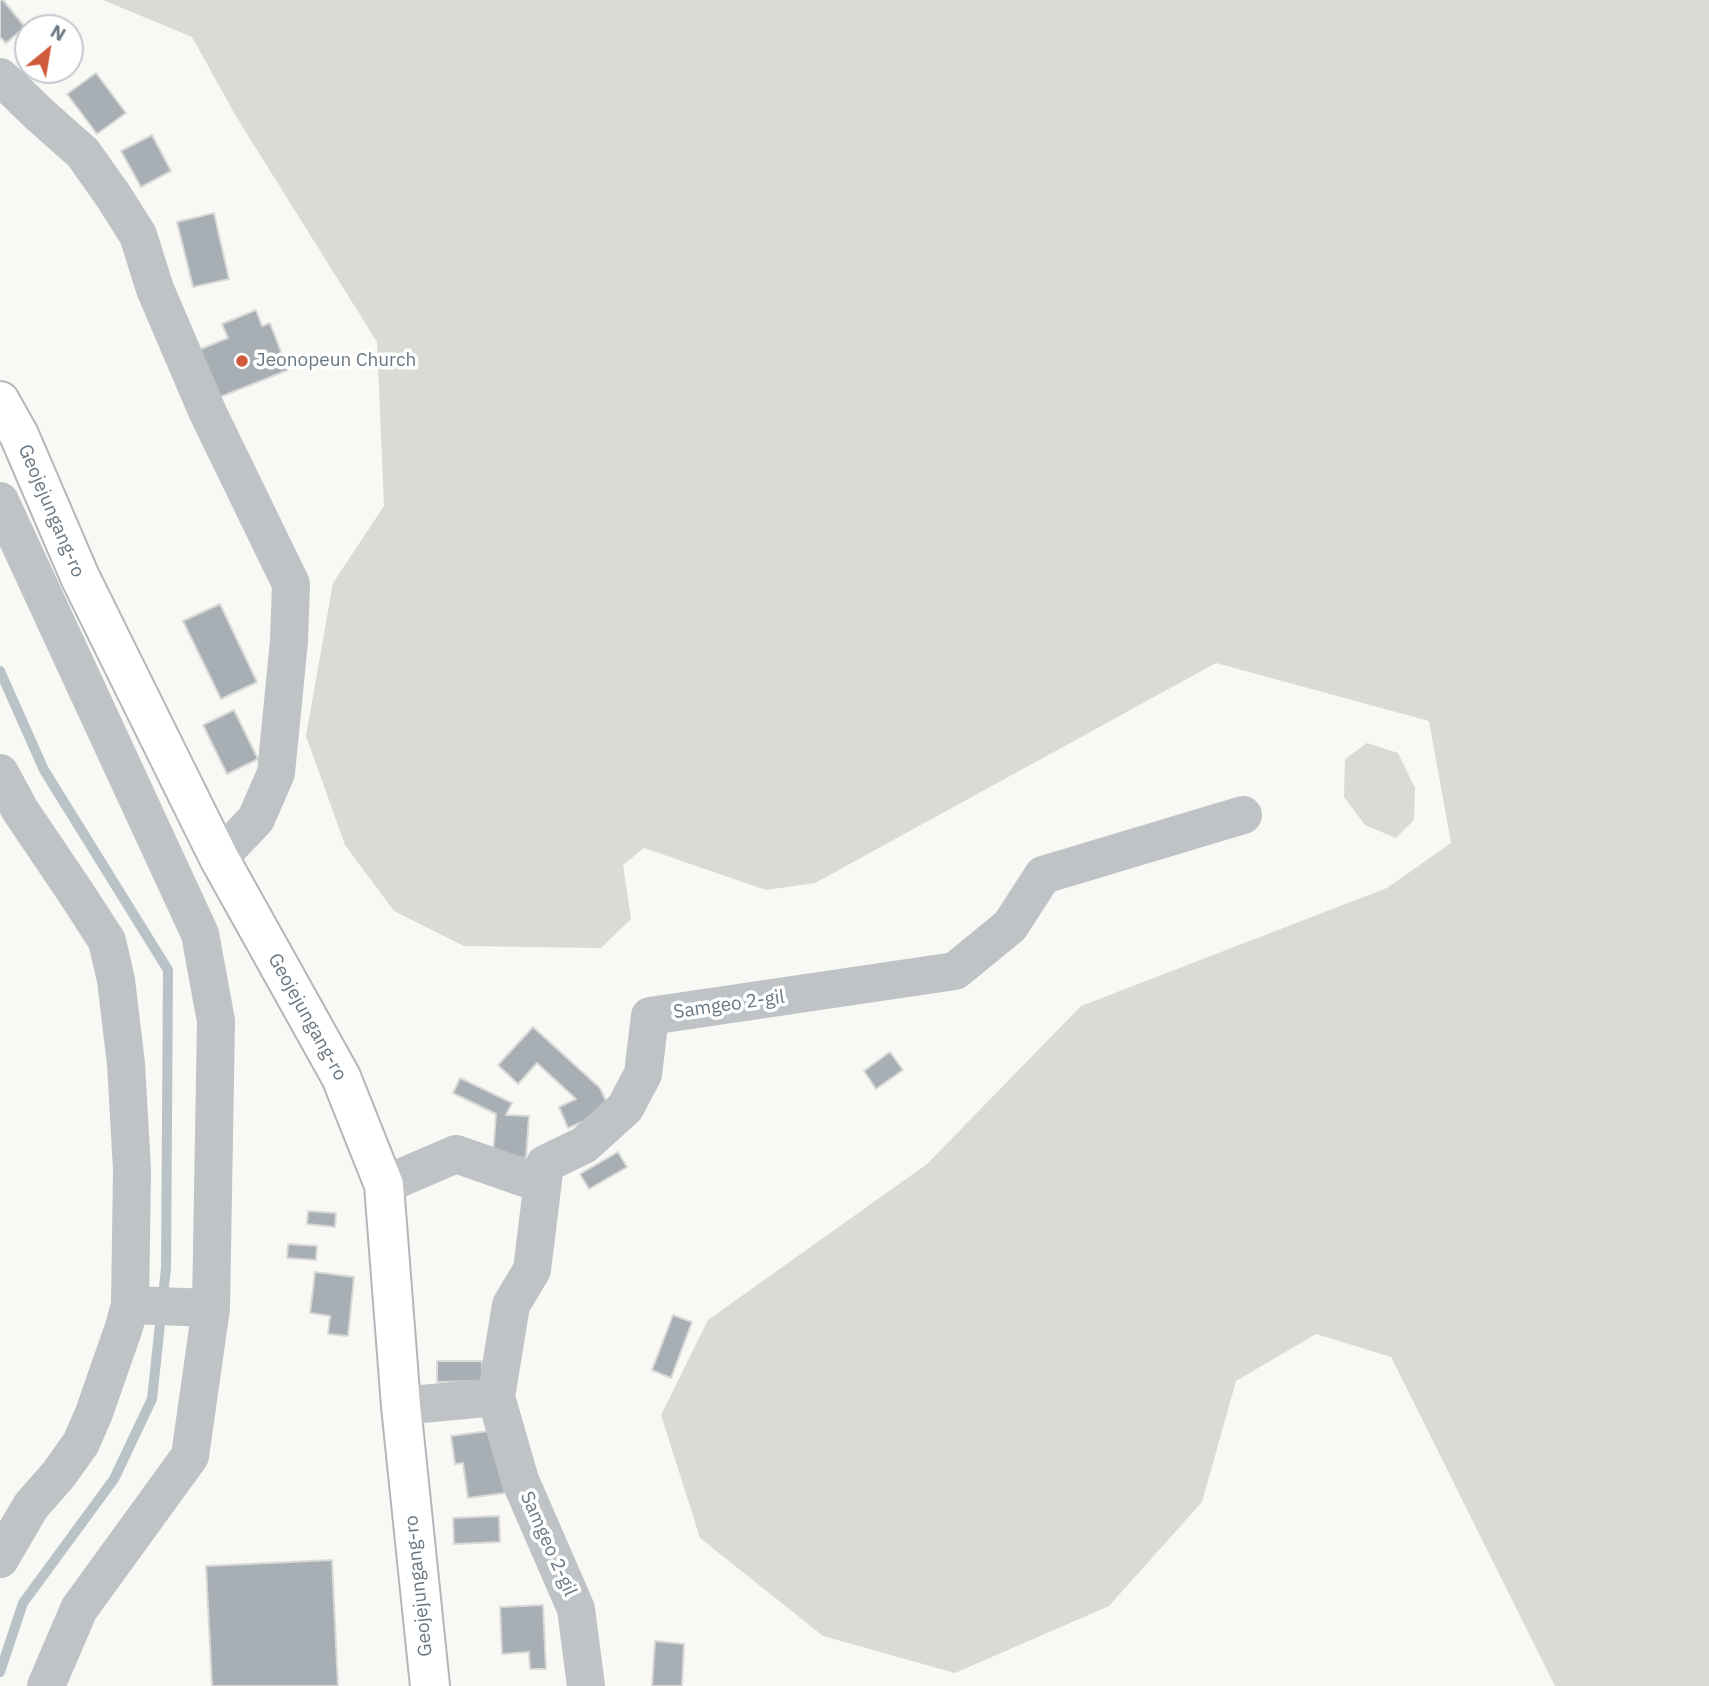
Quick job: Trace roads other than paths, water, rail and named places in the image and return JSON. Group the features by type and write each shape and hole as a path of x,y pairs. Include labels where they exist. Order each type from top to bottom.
{"main road":[{"name":"Geojejungang-ro","path":"0,401 9,439 219,858 341,1077 384,1185 401,1406 430,1686"}],"lane":[{"path":"0,77 83,153 138,234 155,289 208,414 291,584 289,641 276,773 256,819 219,858"},
{"path":"0,502 200,934 216,1021 211,1308 190,1456 79,1609 46,1686"},
{"path":"0,773 20,810 107,942 116,980 132,1170 130,1305 124,1327 81,1443 31,1506 0,1559"},
{"name":"Samgeo 2-gil","path":"586,1686 576,1609 520,1480 496,1397 512,1305 532,1270 545,1164 584,1145 625,1108 643,1074 649,1016 955,971 1010,926 1044,876 1243,816"},
{"path":"384,1185 456,1154 542,1184"},
{"path":"130,1305 211,1308"},
{"path":"401,1406 496,1397"}],"waterway":[{"path":"0,671 44,770 168,970 166,1268 152,1399 114,1479 23,1603 0,1672"}],"place":[{"name":"Jeonopeun Church","path":"242,361"}]}
